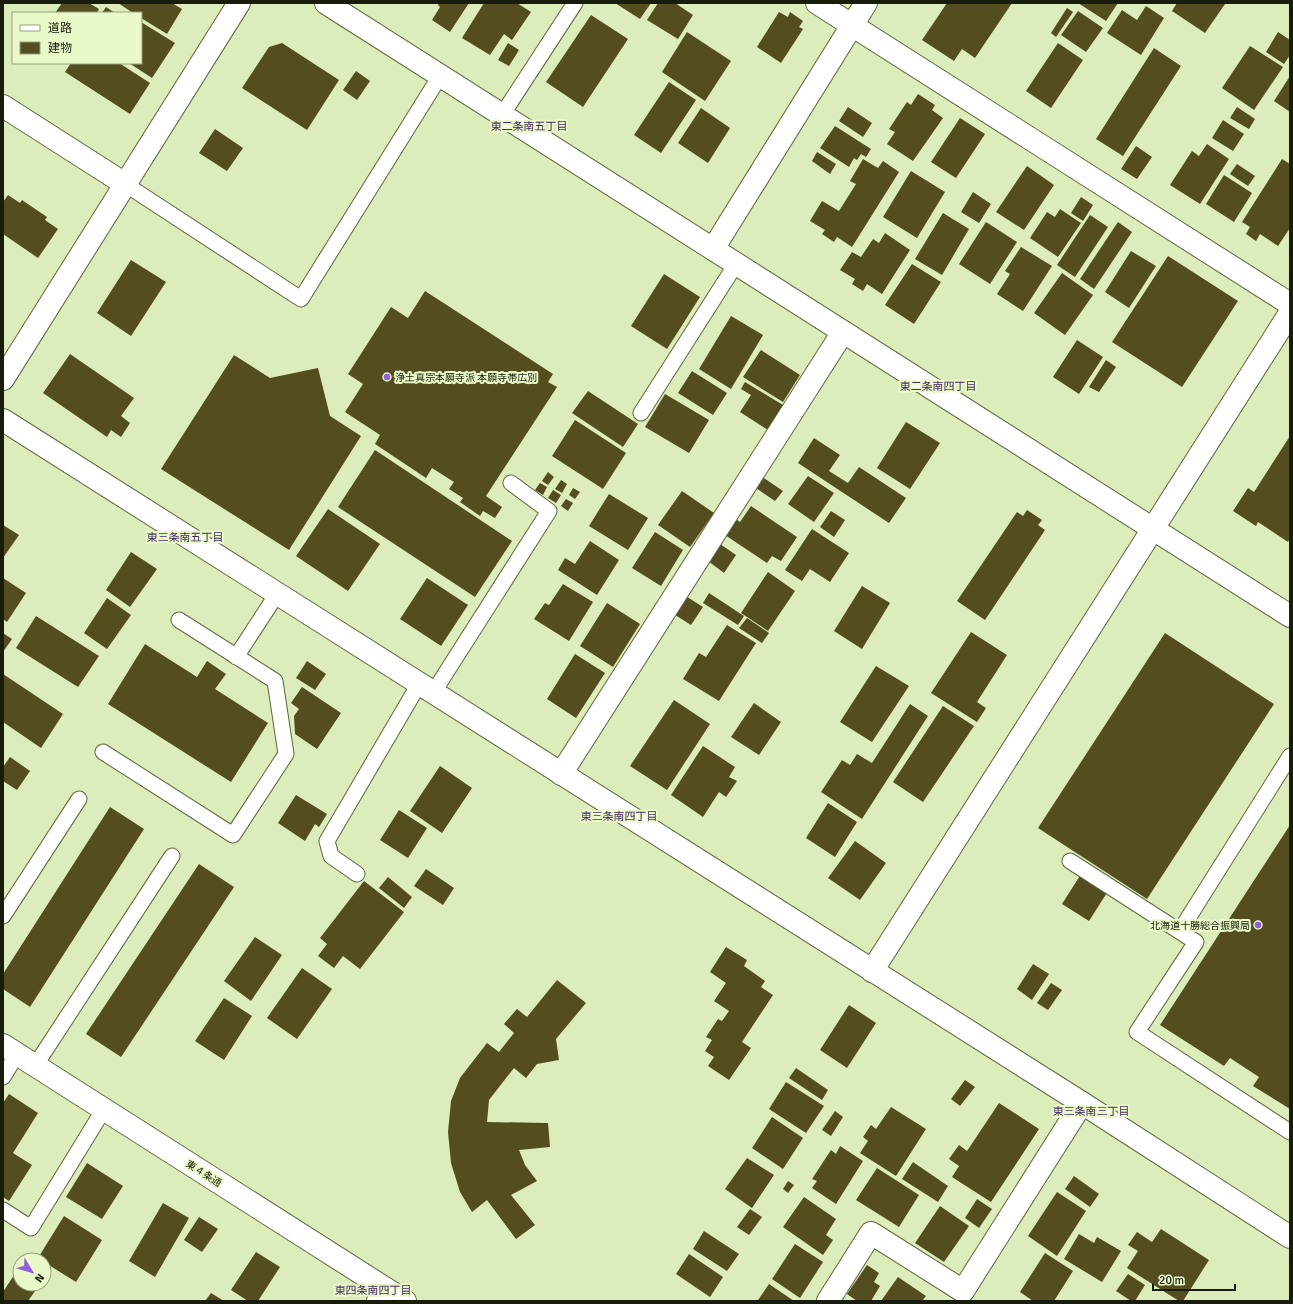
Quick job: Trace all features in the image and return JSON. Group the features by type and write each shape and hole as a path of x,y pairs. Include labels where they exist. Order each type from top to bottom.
{"street":[{"path":"3,379 239,3"},
{"path":"326,3 1290,616"},
{"path":"817,3 1290,304"},
{"path":"713,249 866,3"},
{"path":"3,106 125,184"},
{"path":"872,971 1290,312"},
{"path":"561,774 843,332"},
{"path":"3,420 1082,1103 1290,1237"},
{"name":"東４条通","path":"10,1050 104,1109 382,1295 405,1301"},
{"path":"828,1301 871,1233 963,1291 1082,1103"}],"lane":[{"path":"502,115 575,3"},
{"path":"125,184 301,299 440,76"},
{"path":"641,413 736,264"},
{"path":"357,874 331,856 327,841 426,688 550,511 511,483"},
{"path":"236,657 277,594"},
{"path":"103,752 233,835 286,754 274,682 179,620"},
{"path":"1180,931 1290,756"},
{"path":"3,916 79,799"},
{"path":"35,1066 172,856"},
{"path":"1070,860 1196,942 1137,1032 1290,1132"},
{"path":"3,1077 10,1050"},
{"path":"3,1210 31,1228 104,1109"}],"building":[{"path":"62,3 89,3 99,9 98,12 56,12"},
{"path":"118,3 172,3 182,9 167,34 142,19 142,12 132,12"},
{"path":"439,3 469,3 450,32 432,20 440,7 438,5"},
{"path":"484,3 517,3 531,12 512,40 504,34 490,55 462,38"},
{"path":"615,3 651,3 640,19"},
{"path":"658,3 675,3 693,15 678,39 647,20"},
{"path":"947,3 1012,3 975,58 962,49 954,61 922,40"},
{"path":"1078,3 1118,3 1106,21"},
{"path":"1177,3 1225,4 1205,33 1172,11"},
{"path":"1146,6 1164,18 1141,55 1107,33 1122,10 1137,20"},
{"path":"106,7 114,12 103,12"},
{"path":"1067,8 1073,12 1056,37 1051,33"},
{"path":"1078,11 1103,28 1086,52 1061,35"},
{"path":"779,12 788,17 790,12 803,21 799,27 803,29 781,63 757,47"},
{"path":"591,15 628,39 583,107 546,82"},
{"path":"142,23 175,43 152,78 131,64 142,64"},
{"path":"687,32 731,61 705,101 662,72"},
{"path":"1278,32 1290,40 1290,55 1284,64 1266,52"},
{"path":"282,43 339,80 307,130 242,88 269,47"},
{"path":"508,43 519,50 509,66 498,60"},
{"path":"1058,43 1083,60 1051,108 1026,91"},
{"path":"1250,46 1283,67 1254,110 1222,88"},
{"path":"1154,48 1181,66 1123,156 1096,139"},
{"path":"70,64 121,64 150,83 130,114 65,72"},
{"path":"356,71 370,81 357,100 343,90"},
{"path":"1290,76 1290,112 1274,101"},
{"path":"669,82 696,100 661,153 634,135"},
{"path":"918,94 935,105 932,110 943,118 913,161 887,144 895,132 889,129 907,102 911,105"},
{"path":"848,107 872,123 863,137 839,121"},
{"path":"1237,107 1255,119 1249,129 1230,118"},
{"path":"701,108 730,128 708,163 678,143"},
{"path":"960,118 985,134 956,178 931,162"},
{"path":"1223,120 1244,134 1233,151 1212,138"},
{"path":"835,126 871,149 866,157 861,154 857,160 854,158 849,167 820,148"},
{"path":"215,129 243,148 227,171 199,153"},
{"path":"1207,144 1229,159 1200,204 1170,185 1192,151 1199,156"},
{"path":"1136,146 1152,157 1137,179 1121,169"},
{"path":"817,152 836,164 830,174 812,161"},
{"path":"863,159 878,168 883,161 899,172 852,247 837,237 834,242 822,234 825,230 810,221 822,201 839,211 856,184 850,181"},
{"path":"1282,159 1290,164 1290,228 1278,246 1260,234 1256,241 1246,234 1250,227 1242,222"},
{"path":"1237,164 1255,176 1248,186 1230,174"},
{"path":"1027,166 1054,185 1024,230 996,212"},
{"path":"911,171 945,192 917,238 883,217"},
{"path":"1224,175 1252,193 1234,222 1206,204"},
{"path":"973,192 991,204 979,223 961,212"},
{"path":"8,195 20,203 22,200 47,217 45,220 58,229 38,258 3,234 3,202"},
{"path":"1081,197 1093,205 1083,221 1071,213"},
{"path":"1060,209 1081,223 1058,257 1030,238 1047,212 1055,217"},
{"path":"943,213 969,229 942,275 915,259"},
{"path":"1090,215 1108,227 1075,277 1057,265"},
{"path":"986,222 1017,242 990,284 959,264"},
{"path":"1118,222 1132,232 1094,289 1080,279"},
{"path":"885,233 910,250 882,294 867,284 863,291 852,284 855,279 840,270 852,252 861,257 873,239 879,243"},
{"path":"1021,247 1052,266 1023,311 997,294 1010,274 1005,271"},
{"path":"1131,251 1156,266 1129,308 1105,292"},
{"path":"1168,256 1238,301 1182,387 1112,342"},
{"path":"131,260 166,282 131,336 97,313"},
{"path":"912,264 941,282 914,324 885,305"},
{"path":"1062,273 1093,295 1065,335 1034,313"},
{"path":"664,274 700,297 667,349 631,326"},
{"path":"425,291 553,374 548,382 557,387 486,496 502,507 495,518 483,511 480,516 460,502 463,498 449,489 454,482 432,468 426,478 375,444 380,435 345,412 363,384 348,374 391,307 408,318"},
{"path":"731,316 763,335 731,389 699,369"},
{"path":"1077,340 1103,357 1079,394 1053,377"},
{"path":"761,350 800,375 783,402 743,377"},
{"path":"70,354 134,398 121,416 130,423 121,437 111,430 107,437 43,393"},
{"path":"234,355 270,378 318,368 330,416 361,436 289,550 161,469"},
{"path":"1106,360 1116,367 1099,392 1089,387"},
{"path":"692,371 727,393 713,415 678,393"},
{"path":"745,382 783,405 768,430 740,412 751,395 741,389"},
{"path":"588,391 638,424 623,447 572,413"},
{"path":"665,394 709,420 689,453 645,427"},
{"path":"575,420 626,453 603,489 552,456"},
{"path":"906,422 940,443 910,489 877,468"},
{"path":"1290,436 1290,538 1288,542 1258,522 1256,526 1233,511 1248,488 1254,492"},
{"path":"814,438 840,455 829,471 848,483 859,467 906,498 889,523 798,463"},
{"path":"375,450 512,541 475,597 338,507"},
{"path":"548,472 554,477 548,485 542,481"},
{"path":"761,476 783,491 775,501 753,486"},
{"path":"808,476 834,493 814,522 788,504"},
{"path":"561,480 567,484 562,493 555,489"},
{"path":"540,483 547,487 543,495 535,490"},
{"path":"573,488 580,492 575,499 569,495"},
{"path":"553,490 561,495 556,503 548,498"},
{"path":"682,491 714,513 690,547 658,525"},
{"path":"609,494 648,518 628,550 589,526"},
{"path":"566,499 573,503 568,511 561,506"},
{"path":"751,506 797,537 781,561 772,556 767,563 725,535 736,519 740,522"},
{"path":"328,509 380,544 348,591 296,556"},
{"path":"1027,510 1042,520 1038,525 1045,530 985,620 957,601 1017,512 1023,516"},
{"path":"831,511 845,520 834,537 820,527"},
{"path":"3,525 19,535 3,558"},
{"path":"812,529 849,553 830,582 810,569 802,581 785,570"},
{"path":"655,532 683,550 661,586 632,568"},
{"path":"590,541 619,560 597,595 558,570 565,558 575,564"},
{"path":"720,544 736,555 724,573 708,561"},
{"path":"131,552 157,569 130,607 106,590"},
{"path":"768,572 795,591 768,631 741,613"},
{"path":"3,578 26,593 7,622 3,619"},
{"path":"427,578 468,605 441,646 400,619"},
{"path":"563,584 593,602 569,641 534,619 545,603 549,605"},
{"path":"862,586 890,603 862,649 834,631"},
{"path":"709,593 744,616 738,625 703,603"},
{"path":"684,595 703,607 691,625 672,613"},
{"path":"107,598 131,615 107,649 84,633"},
{"path":"607,603 640,624 613,667 580,646"},
{"path":"36,616 99,656 78,687 16,648"},
{"path":"747,618 769,633 762,643 739,628"},
{"path":"727,625 756,643 719,701 683,679 699,653 706,657"},
{"path":"971,632 1007,655 977,702 986,708 977,722 931,693"},
{"path":"3,633 12,639 3,652"},
{"path":"1165,633 1274,704 1147,899 1038,828"},
{"path":"145,644 197,677 207,661 226,674 215,689 268,723 231,782 108,704"},
{"path":"575,654 605,673 576,718 547,699"},
{"path":"307,661 326,674 315,690 296,678"},
{"path":"876,666 909,686 872,742 840,722"},
{"path":"3,674 63,714 41,748 3,722"},
{"path":"302,687 341,713 317,749 295,734 294,716 299,709 291,703"},
{"path":"674,700 710,724 667,790 630,766"},
{"path":"754,703 781,722 759,755 731,737"},
{"path":"910,704 928,716 862,819 821,792 842,760 850,765 857,754 872,763"},
{"path":"943,706 974,726 923,802 893,782"},
{"path":"703,746 735,767 729,777 737,781 726,797 719,792 703,817 671,795"},
{"path":"10,757 30,771 17,790 3,781 3,767"},
{"path":"440,766 472,788 442,833 410,811"},
{"path":"296,795 327,814 319,827 315,824 305,841 278,823"},
{"path":"828,803 857,822 835,857 806,838"},
{"path":"110,807 144,829 30,1007 3,989 3,974"},
{"path":"399,810 427,828 408,858 380,840"},
{"name":"北海道十勝総合振興局","path":"1290,825 1290,1109 1253,1086 1259,1077 1230,1058 1224,1066 1160,1025"},
{"path":"855,841 886,863 860,900 828,878"},
{"path":"199,864 234,887 121,1057 86,1034"},
{"path":"426,869 454,888 443,905 414,886"},
{"path":"1083,871 1110,888 1089,921 1062,904"},
{"path":"388,877 412,897 404,908 379,888"},
{"path":"364,881 404,912 360,969 343,956 334,968 318,956 327,944 320,938"},
{"path":"255,937 282,955 251,1001 224,981"},
{"path":"726,947 747,960 744,966 765,981 761,987 773,995 742,1042 751,1048 729,1080 708,1066 714,1057 705,1051 712,1040 706,1037 718,1019 722,1021 729,1011 714,1001 726,983 710,972"},
{"path":"1033,964 1049,974 1032,1000 1017,989"},
{"path":"302,968 332,989 297,1039 267,1018"},
{"path":"557,980 586,1003 556,1039 559,1060 537,1064 526,1078 514,1068 489,1100 487,1122 548,1123 550,1147 519,1150 525,1165 537,1181 511,1195 535,1225 516,1239 487,1200 472,1212 460,1192 451,1163 448,1132 451,1101 460,1078 487,1043 499,1052 514,1033 504,1024 517,1009 527,1017"},
{"path":"1051,983 1062,990 1048,1010 1037,1003"},
{"path":"224,998 252,1016 224,1060 195,1041"},
{"path":"849,1005 876,1023 847,1068 820,1050"},
{"path":"796,1068 828,1090 822,1100 789,1078"},
{"path":"965,1080 975,1087 960,1106 951,1099"},
{"path":"786,1082 824,1106 806,1133 769,1109"},
{"path":"9,1094 38,1113 13,1153 32,1165 9,1201 3,1197 3,1103"},
{"path":"999,1103 1039,1129 991,1202 952,1177 959,1166 949,1159 959,1145 967,1151"},
{"path":"891,1107 926,1129 896,1176 860,1153 868,1141 863,1137 871,1125 876,1129"},
{"path":"835,1111 843,1117 831,1136 822,1130"},
{"path":"772,1117 803,1138 783,1169 752,1148"},
{"path":"840,1146 863,1161 836,1204 812,1188 817,1181 812,1179 831,1150 836,1154"},
{"path":"747,1158 774,1175 752,1208 725,1189"},
{"path":"913,1162 948,1186 938,1202 902,1179"},
{"path":"87,1163 123,1186 102,1219 66,1197"},
{"path":"877,1168 919,1195 899,1227 856,1200"},
{"path":"1074,1176 1099,1194 1090,1207 1065,1189"},
{"path":"788,1181 794,1185 788,1193 783,1189"},
{"path":"1057,1192 1086,1211 1057,1256 1028,1236"},
{"path":"804,1197 836,1219 826,1235 833,1240 823,1255 783,1227"},
{"path":"977,1199 992,1209 979,1228 965,1218"},
{"path":"163,1203 189,1218 155,1277 129,1261"},
{"path":"940,1206 969,1226 944,1262 915,1243"},
{"path":"750,1209 762,1217 749,1235 737,1227"},
{"path":"64,1216 102,1240 76,1282 52,1267 52,1252 42,1252"},
{"path":"199,1217 218,1229 202,1252 184,1240"},
{"path":"1161,1229 1209,1260 1183,1301 1179,1301 1127,1268 1138,1251 1128,1245 1137,1232 1152,1242"},
{"path":"704,1231 739,1254 727,1271 693,1249"},
{"path":"1079,1234 1094,1243 1097,1237 1121,1251 1102,1282 1064,1259"},
{"path":"795,1244 823,1262 800,1298 772,1279"},
{"path":"256,1252 280,1267 258,1301 248,1301 231,1290"},
{"path":"1045,1253 1073,1271 1054,1301 1033,1301 1020,1292"},
{"path":"689,1254 723,1277 710,1297 676,1274"},
{"path":"867,1265 879,1273 874,1282 880,1286 871,1301 857,1301 847,1294"},
{"path":"1128,1274 1145,1285 1135,1301 1131,1301 1116,1291"},
{"path":"898,1277 926,1296 922,1301 881,1301"},
{"path":"12,1278 12,1292 34,1292 28,1301 3,1301 3,1292"},
{"path":"769,1284 794,1301 758,1300"},
{"path":"211,1293 224,1301 205,1301"}],"place":[{"name":"浄土真宗本願寺派 本願寺帯広別","path":"387,377"},
{"name":"北海道十勝総合振興局","path":"1258,925"}],"district":[{"name":"東二条南五丁目","path":"529,126"},
{"name":"東二条南四丁目","path":"938,386"},
{"name":"東三条南五丁目","path":"185,537"},
{"name":"東三条南四丁目","path":"619,816"},
{"name":"東三条南三丁目","path":"1091,1111"},
{"name":"東四条南四丁目","path":"373,1290"}]}
